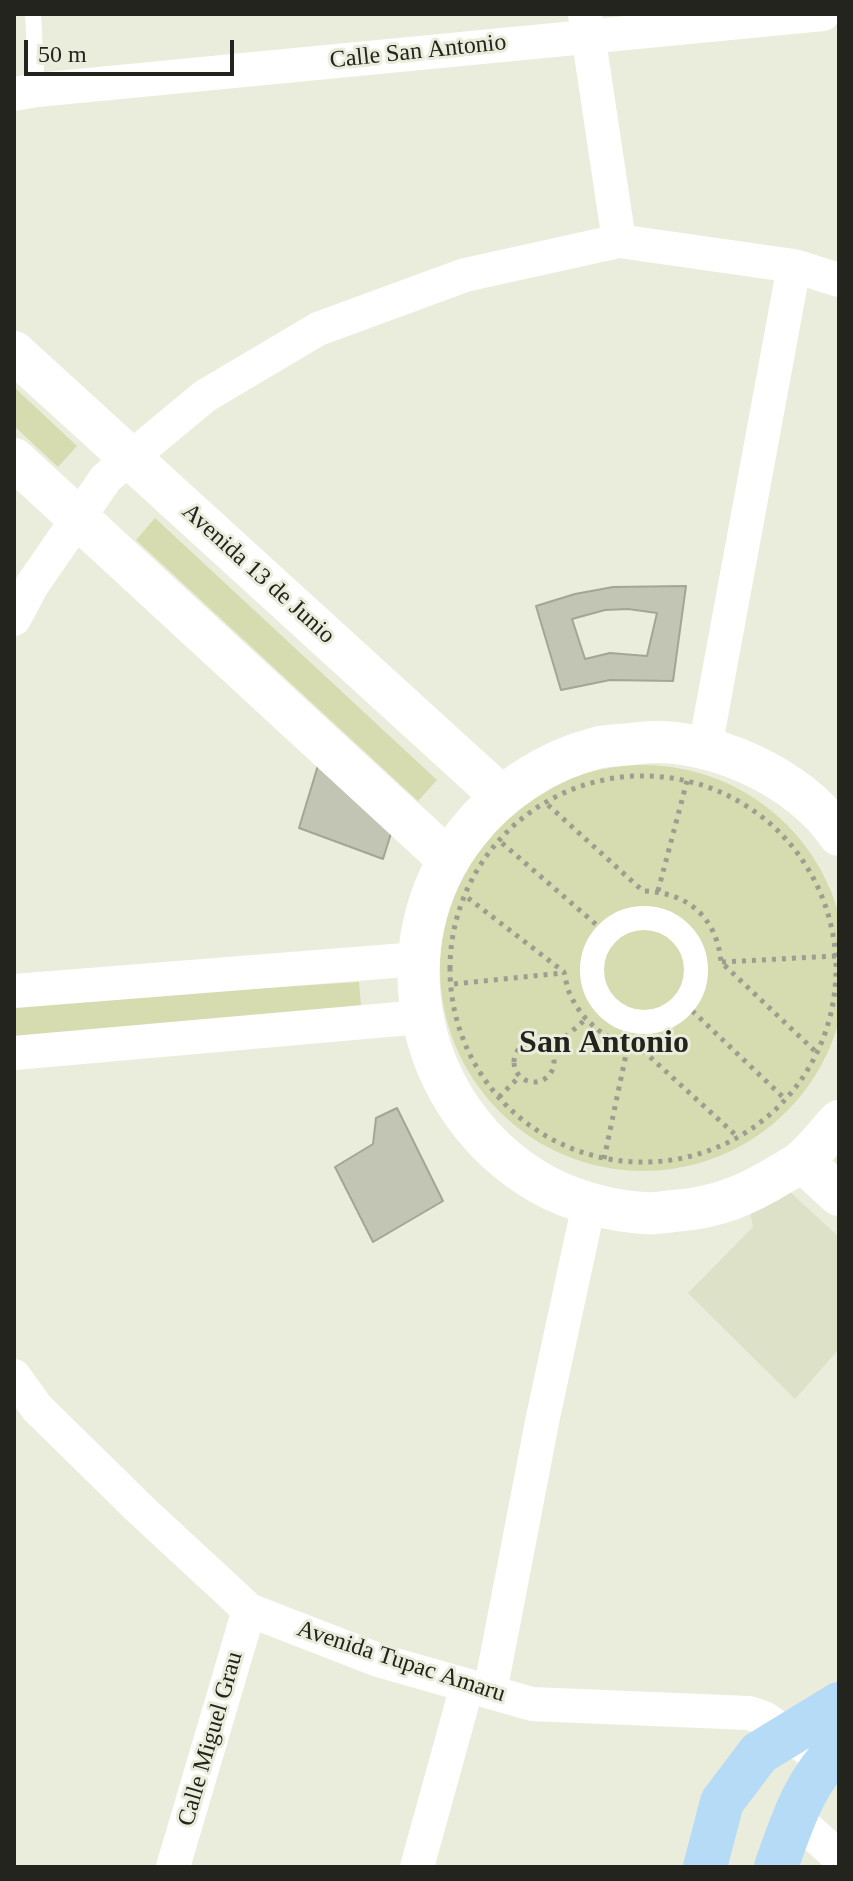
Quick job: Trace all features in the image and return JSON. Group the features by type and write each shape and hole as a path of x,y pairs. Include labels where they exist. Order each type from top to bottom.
{"main road":[{"path":"705,1867 722,1802 774,1744 839,1704"},
{"path":"776,1867 816,1779"}],"street":[{"name":"Calle San Antonio","path":"26,92 586,25 823,14"},
{"path":"586,25 619,241"},
{"path":"14,619 32,585 106,478 205,396 318,329 465,275 619,241 794,266 839,280"},
{"path":"696,764 794,266"},
{"name":"Avenida 13 de Junio","path":"14,352 501,796"},
{"path":"14,459 457,878"},
{"path":"839,835 797,791 753,764 696,764 651,742 597,748 547,766 501,796 479,818 459,843 457,878 431,898 418,959 421,1017 436,1068 462,1114 497,1153 540,1184 589,1204 644,1213 700,1209 754,1191 802,1161 839,1121"},
{"path":"634,918 665,922 679,931 695,958 693,990 685,1004 659,1021 644,1023 629,1021 603,1004 591,975 597,946 606,933 634,918"},
{"path":"14,991 418,959"},
{"path":"14,1053 421,1017"},
{"path":"802,1161 839,1195"},
{"path":"417,1867 478,1689 543,1417 589,1204"},
{"name":"Avenida Tupac Amaru","path":"14,1376 37,1408 249,1610 378,1660 532,1704 749,1713 764,1718 774,1744 816,1779 839,1857"},
{"name":"Calle Miguel Grau","path":"173,1867 249,1610"}],"lane":[{"path":"26,92 33,14"}],"path":[{"path":"457,878 479,866 498,840 544,802 578,786 614,778 651,776 696,764"},
{"path":"658,891 696,764"},
{"path":"457,878 451,984 459,1025 475,1063 499,1097 529,1125 565,1146 604,1159 639,1163 674,1161 707,1152 739,1138 786,1100 817,1053 831,1011 836,956 826,908 804,864 773,827 733,798 696,764"},
{"path":"544,802 643,891 658,891 683,900 702,915 716,936 721,962 817,1053"},
{"path":"498,840 606,933"},
{"path":"457,878 564,972 572,998 586,1019 614,1040 639,1047 739,1138"},
{"path":"721,962 836,956"},
{"path":"451,984 564,972"},
{"path":"685,1004 786,1100"},
{"path":"550,1050 586,1019"},
{"path":"538,1043 550,1050 554,1063 549,1076 531,1083 519,1077 513,1063 514,1056 524,1044 538,1043"},
{"path":"604,1159 628,1045"},
{"path":"499,1097 519,1077"}],"shaded area":[{"path":"790,1192 839,1237 839,1349 795,1399 688,1293 753,1227 750,1212"}],"green space":[{"path":"14,387 77,446 58,467 14,426"},
{"path":"155,518 437,780 418,801 136,540"},
{"path":"643,765 683,769 721,781 756,800 786,825 811,855 830,890 842,928 846,968 842,1008 830,1046 811,1081 786,1111 756,1136 721,1155 683,1167 643,1171 603,1167 565,1155 530,1136 500,1111 475,1081 456,1046 444,1008 440,968 444,928 456,890 475,855 500,825 530,800 565,781 603,769"},
{"path":"359,982 362,1017 14,1039 14,1004"}],"building":[{"path":"686,586 673,681 610,680 561,690 536,606 613,587","holes":["605,610 657,613 647,656 610,653 585,659 572,619"]},
{"path":"319,762 393,827 383,859 299,828"},
{"path":"397,1108 443,1201 373,1242 335,1167 373,1144 376,1118"}],"district":[{"name":"San Antonio","path":"604,1044"}]}
